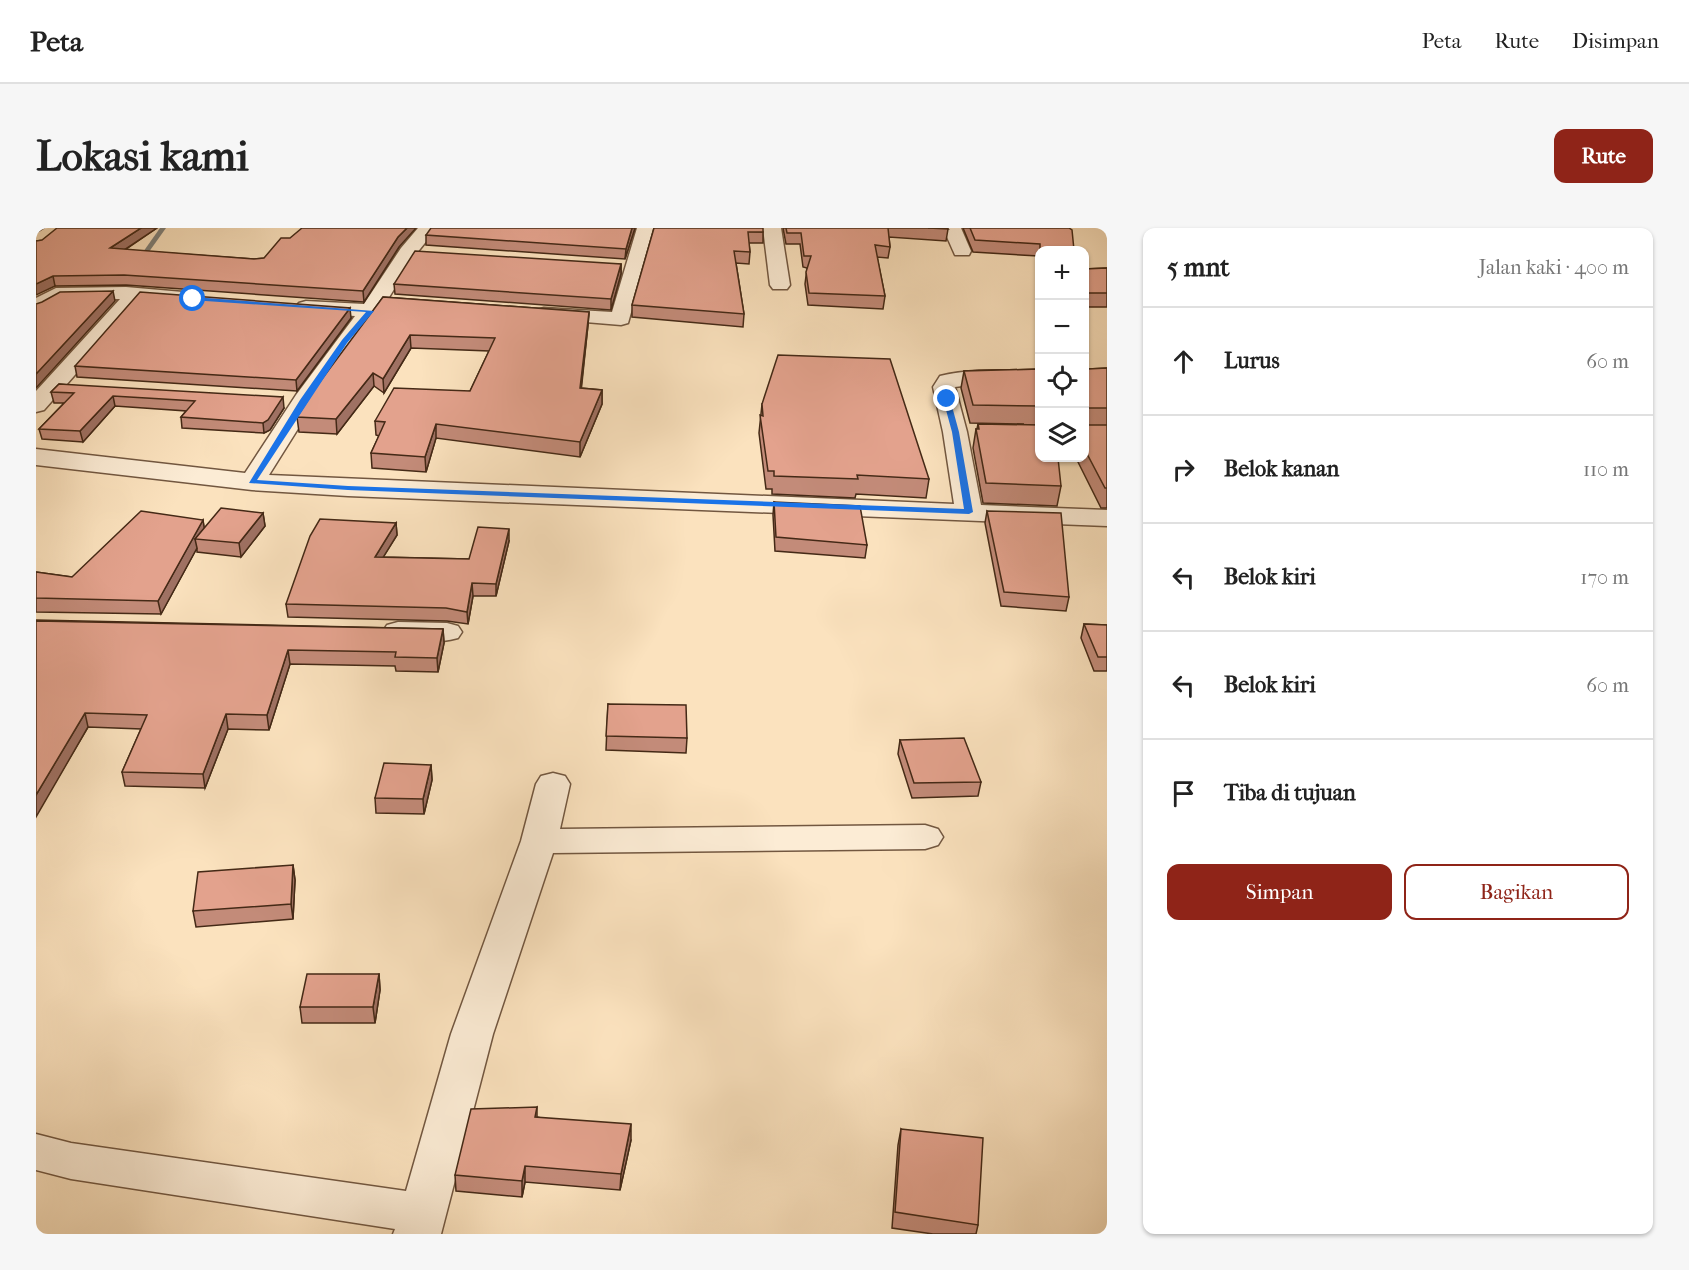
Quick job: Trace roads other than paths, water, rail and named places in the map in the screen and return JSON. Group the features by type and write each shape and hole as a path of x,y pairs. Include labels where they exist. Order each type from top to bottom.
{"street":[{"path":"252,482 292,400 345,342 374,306 408,252 428,228"},
{"path":"529,312 621,319 628,266 646,228"},
{"path":"772,228 780,285"},
{"path":"952,228 962,251"},
{"path":"408,252 432,254"},
{"path":"36,307 56,294 135,295 203,300"},
{"path":"36,405 135,295"},
{"path":"290,306 374,306 401,303"},
{"path":"969,512 966,433 944,387 948,381 970,378 1035,378"},
{"path":"54,385 78,386"},
{"path":"36,457 252,482 348,488 1107,518"},
{"path":"365,630 447,632"},
{"path":"36,1152 71,1161 419,1224 472,1034 539,841 553,784"},
{"path":"539,841 925,837"}],"waterway":[{"path":"139,262 163,228"}]}
